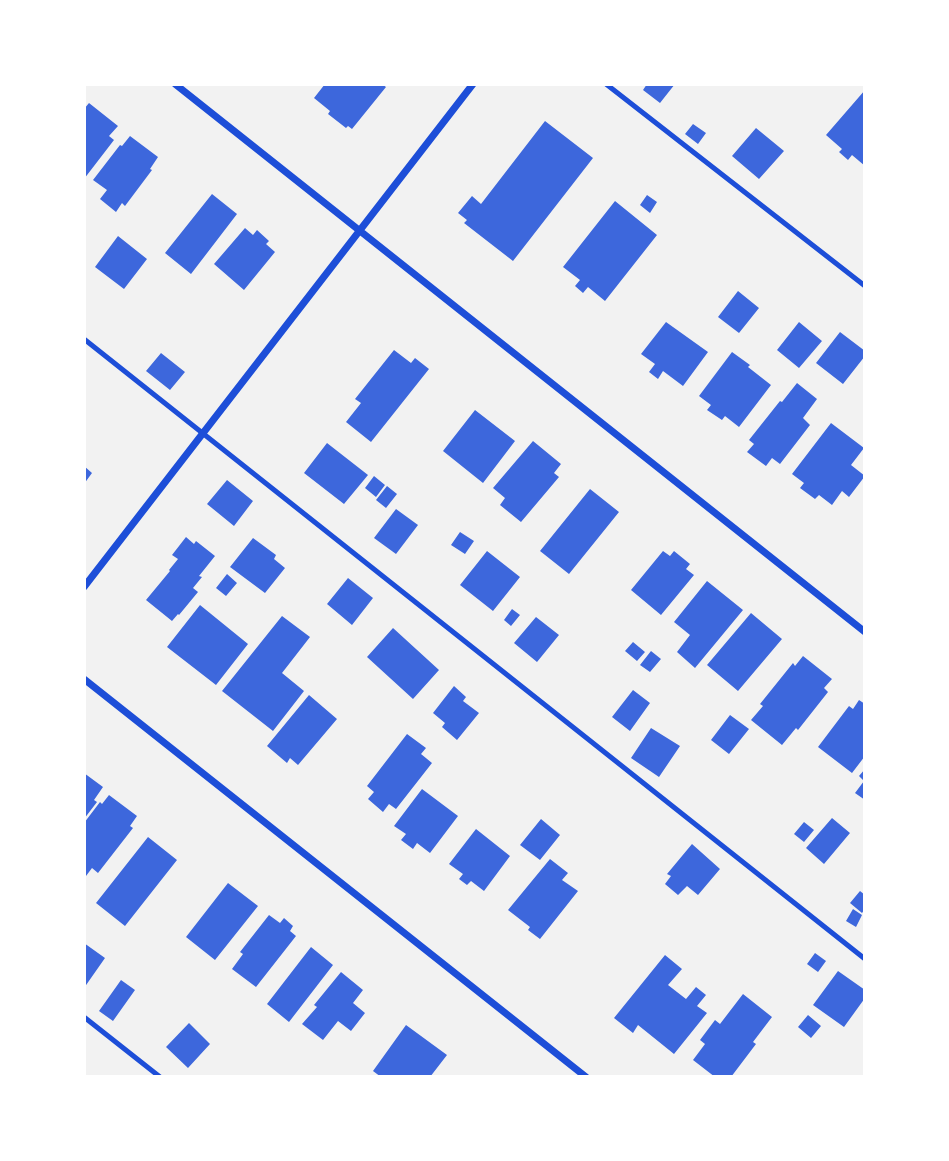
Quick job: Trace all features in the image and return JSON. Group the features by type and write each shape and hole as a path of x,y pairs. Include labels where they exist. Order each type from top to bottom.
{"street":[{"path":"174,84 865,632"},
{"path":"84,587 472,84"},
{"path":"84,679 586,1077"}],"lane":[{"path":"606,84 865,286"},
{"path":"84,339 865,959"},
{"path":"84,1017 160,1077"}],"building":[{"path":"325,84 382,84 386,87 352,129 348,126 346,128 328,114 330,111 314,98"},
{"path":"647,84 675,84 660,103 643,90"},
{"path":"865,90 865,166 852,155 848,160 839,152 842,149 826,135"},
{"path":"89,103 118,126 109,136 114,140 84,179 84,109"},
{"path":"545,121 593,158 513,261 464,223 467,220 458,213 472,196 481,204"},
{"path":"693,124 706,133 698,144 685,134"},
{"path":"756,128 784,151 759,179 732,156"},
{"path":"130,136 158,157 150,169 152,170 125,206 122,203 116,212 100,199 107,190 93,180"},
{"path":"212,194 237,214 191,274 165,253"},
{"path":"647,195 657,202 650,213 640,205"},
{"path":"615,201 657,235 605,301 588,287 583,293 575,286 580,280 563,267"},
{"path":"245,228 253,235 257,230 269,241 266,244 275,252 244,290 214,264"},
{"path":"118,236 147,259 124,289 95,267"},
{"path":"738,291 759,308 739,333 718,317"},
{"path":"666,322 708,352 683,386 663,371 658,379 649,372 655,364 641,354"},
{"path":"799,322 822,341 799,368 777,350"},
{"path":"840,332 865,351 865,356 843,384 816,363"},
{"path":"394,350 411,363 415,358 429,369 371,442 346,422 361,403 355,399"},
{"path":"732,352 771,385 739,427 725,416 722,420 707,410 711,405 699,396"},
{"path":"161,353 185,372 170,390 146,371"},
{"path":"797,383 817,399 803,418 810,425 780,464 772,458 766,466 747,452 754,444 749,440"},
{"path":"475,410 515,441 483,483 443,451"},
{"path":"831,423 864,448 851,465 865,476 849,497 842,491 832,505 819,495 815,499 800,488 804,483 792,474"},
{"path":"533,441 561,464 554,473 559,477 521,522 500,505 505,498 493,488"},
{"path":"327,443 368,475 344,504 304,473"},
{"path":"84,466 92,473 84,484"},
{"path":"374,476 385,485 376,497 365,488"},
{"path":"227,480 253,501 234,526 207,504"},
{"path":"387,486 397,494 386,508 376,500"},
{"path":"590,489 619,512 569,574 540,551"},
{"path":"396,509 418,525 396,554 374,538"},
{"path":"460,532 474,541 465,554 451,545"},
{"path":"186,537 194,544 196,541 215,556 193,588 198,592 172,621 146,600 178,559 172,555"},
{"path":"253,538 276,555 274,559 285,568 265,593 230,567"},
{"path":"487,551 520,577 493,611 460,585"},
{"path":"663,551 670,556 674,551 690,564 686,569 694,575 661,615 631,590"},
{"path":"227,574 237,583 226,596 216,588"},
{"path":"348,578 373,598 352,625 327,604"},
{"path":"707,581 743,610 695,668 677,652 690,635 674,622"},
{"path":"200,605 248,644 216,685 167,647"},
{"path":"512,609 520,615 511,626 504,620"},
{"path":"751,613 782,639 738,691 707,665"},
{"path":"282,616 310,637 282,673 304,691 273,731 222,691"},
{"path":"536,617 559,635 537,662 514,643"},
{"path":"393,628 439,670 413,699 367,657"},
{"path":"633,642 645,652 637,661 625,651"},
{"path":"651,651 661,659 650,672 640,665"},
{"path":"803,656 832,679 824,688 828,692 798,730 796,728 782,745 751,720 763,706 760,704 793,663 795,666"},
{"path":"454,686 466,697 463,701 479,713 457,740 442,727 445,723 433,713"},
{"path":"633,690 650,703 630,731 612,717"},
{"path":"309,695 337,719 298,765 290,758 287,763 267,746"},
{"path":"859,700 865,704 865,756 852,773 818,747 849,706 853,709"},
{"path":"730,715 749,729 729,754 711,740"},
{"path":"651,728 680,746 659,777 631,758"},
{"path":"407,734 426,748 421,754 432,763 396,809 389,804 383,812 368,799 374,792 367,786"},
{"path":"865,769 865,800 855,793 864,781 859,776"},
{"path":"84,773 103,787 94,800 97,802 84,819"},
{"path":"422,789 458,816 430,853 417,843 413,849 401,840 406,834 394,826"},
{"path":"109,795 137,816 130,826 133,828 98,873 92,868 86,876 84,823"},
{"path":"832,818 850,833 824,864 806,848"},
{"path":"541,819 560,835 540,860 520,845"},
{"path":"804,822 814,830 804,842 794,834"},
{"path":"476,829 510,856 484,891 471,881 467,885 459,879 463,874 449,864"},
{"path":"148,837 177,860 125,926 96,903"},
{"path":"692,844 720,869 698,895 687,886 678,895 665,884 671,876 667,874"},
{"path":"550,859 568,873 562,880 578,891 540,939 528,930 530,927 508,910"},
{"path":"228,883 258,906 215,960 186,937"},
{"path":"860,891 865,895 865,909 862,913 850,903"},
{"path":"853,909 862,915 856,927 846,921"},
{"path":"269,915 280,923 284,918 293,926 290,931 296,936 256,987 232,969 243,954 240,952"},
{"path":"84,943 105,958 84,988"},
{"path":"311,947 333,965 289,1022 267,1004"},
{"path":"815,953 826,961 818,972 807,964"},
{"path":"665,955 682,969 668,985 686,999 696,987 706,995 697,1006 707,1013 674,1054 638,1025 633,1033 614,1018"},
{"path":"838,971 865,990 865,998 844,1027 813,1005"},
{"path":"341,972 363,990 353,1003 365,1013 351,1031 338,1021 323,1040 302,1024"},
{"path":"121,980 135,990 113,1021 99,1011"},
{"path":"743,994 772,1017 731,1077 715,1077 693,1060 705,1044 700,1040 715,1020 720,1024"},
{"path":"808,1015 821,1026 811,1038 798,1027"},
{"path":"189,1023 210,1044 188,1068 166,1047"},
{"path":"406,1025 447,1055 430,1077 381,1077 373,1071"}]}
